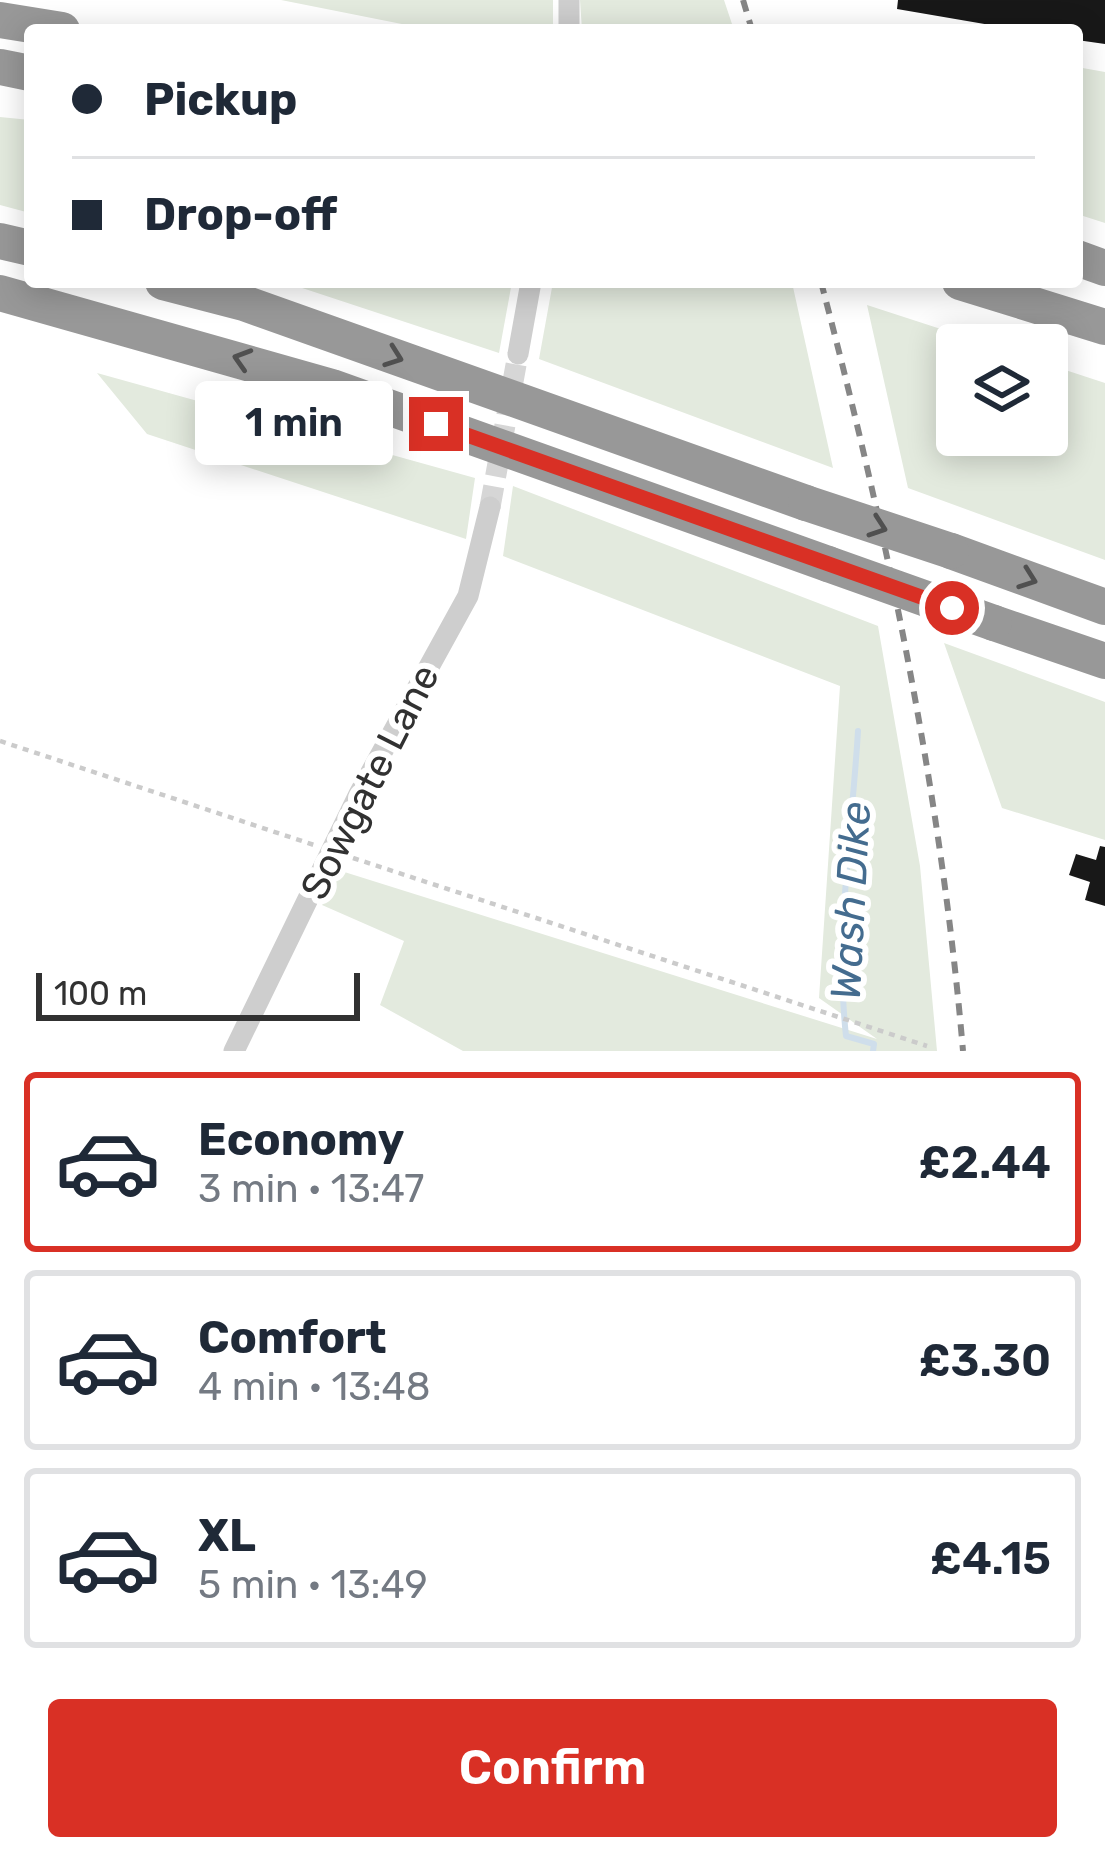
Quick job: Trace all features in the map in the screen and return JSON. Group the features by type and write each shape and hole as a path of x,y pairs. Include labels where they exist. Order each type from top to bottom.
{"highway":[{"path":"186,288 244,303 1105,607"},
{"path":"979,288 1105,327"},
{"path":"0,293 332,387 1105,661"}],"street":[{"path":"518,354 530,288"},
{"name":"Sowgate Lane","path":"234,1051 331,851 468,596 490,507"}],"path":[{"path":"0,741 927,1046"}],"shaded area":[{"path":"281,0 553,0 553,24 402,24"},
{"path":"580,0 724,0 732,24 582,24"},
{"path":"1083,68 1105,72 1105,223 1083,216"},
{"path":"0,117 24,119 24,211 0,205"},
{"path":"302,288 511,288 499,353"},
{"path":"552,288 793,288 833,468 539,359"},
{"path":"867,305 936,327 936,456 1068,456 1068,371 1105,383 1105,560 908,488"},
{"path":"97,373 475,478 466,539 147,434"},
{"path":"513,486 878,626 920,866 937,1051 463,1051 380,1005 404,941 322,905 338,870 877,1039 819,998 840,686 503,556"},
{"path":"944,643 1105,702 1105,840 1002,808"}],"building":[{"path":"898,0 1105,0 1105,44 1083,41 1083,24 985,24 897,9"},
{"path":"1100,846 1105,847 1105,906 1085,900 1090,882 1069,875 1076,854 1096,860"}],"waterway":[{"name":"Wash Dike","path":"858,731 843,922 843,998 846,1036 874,1044 873,1051"}],"tunnel":[{"path":"490,507 518,354"}],"railway":[{"path":"743,0 750,24"},
{"path":"822,288 909,664 941,857 963,1051"}],"route":[{"path":"436,424 952,608"}]}
